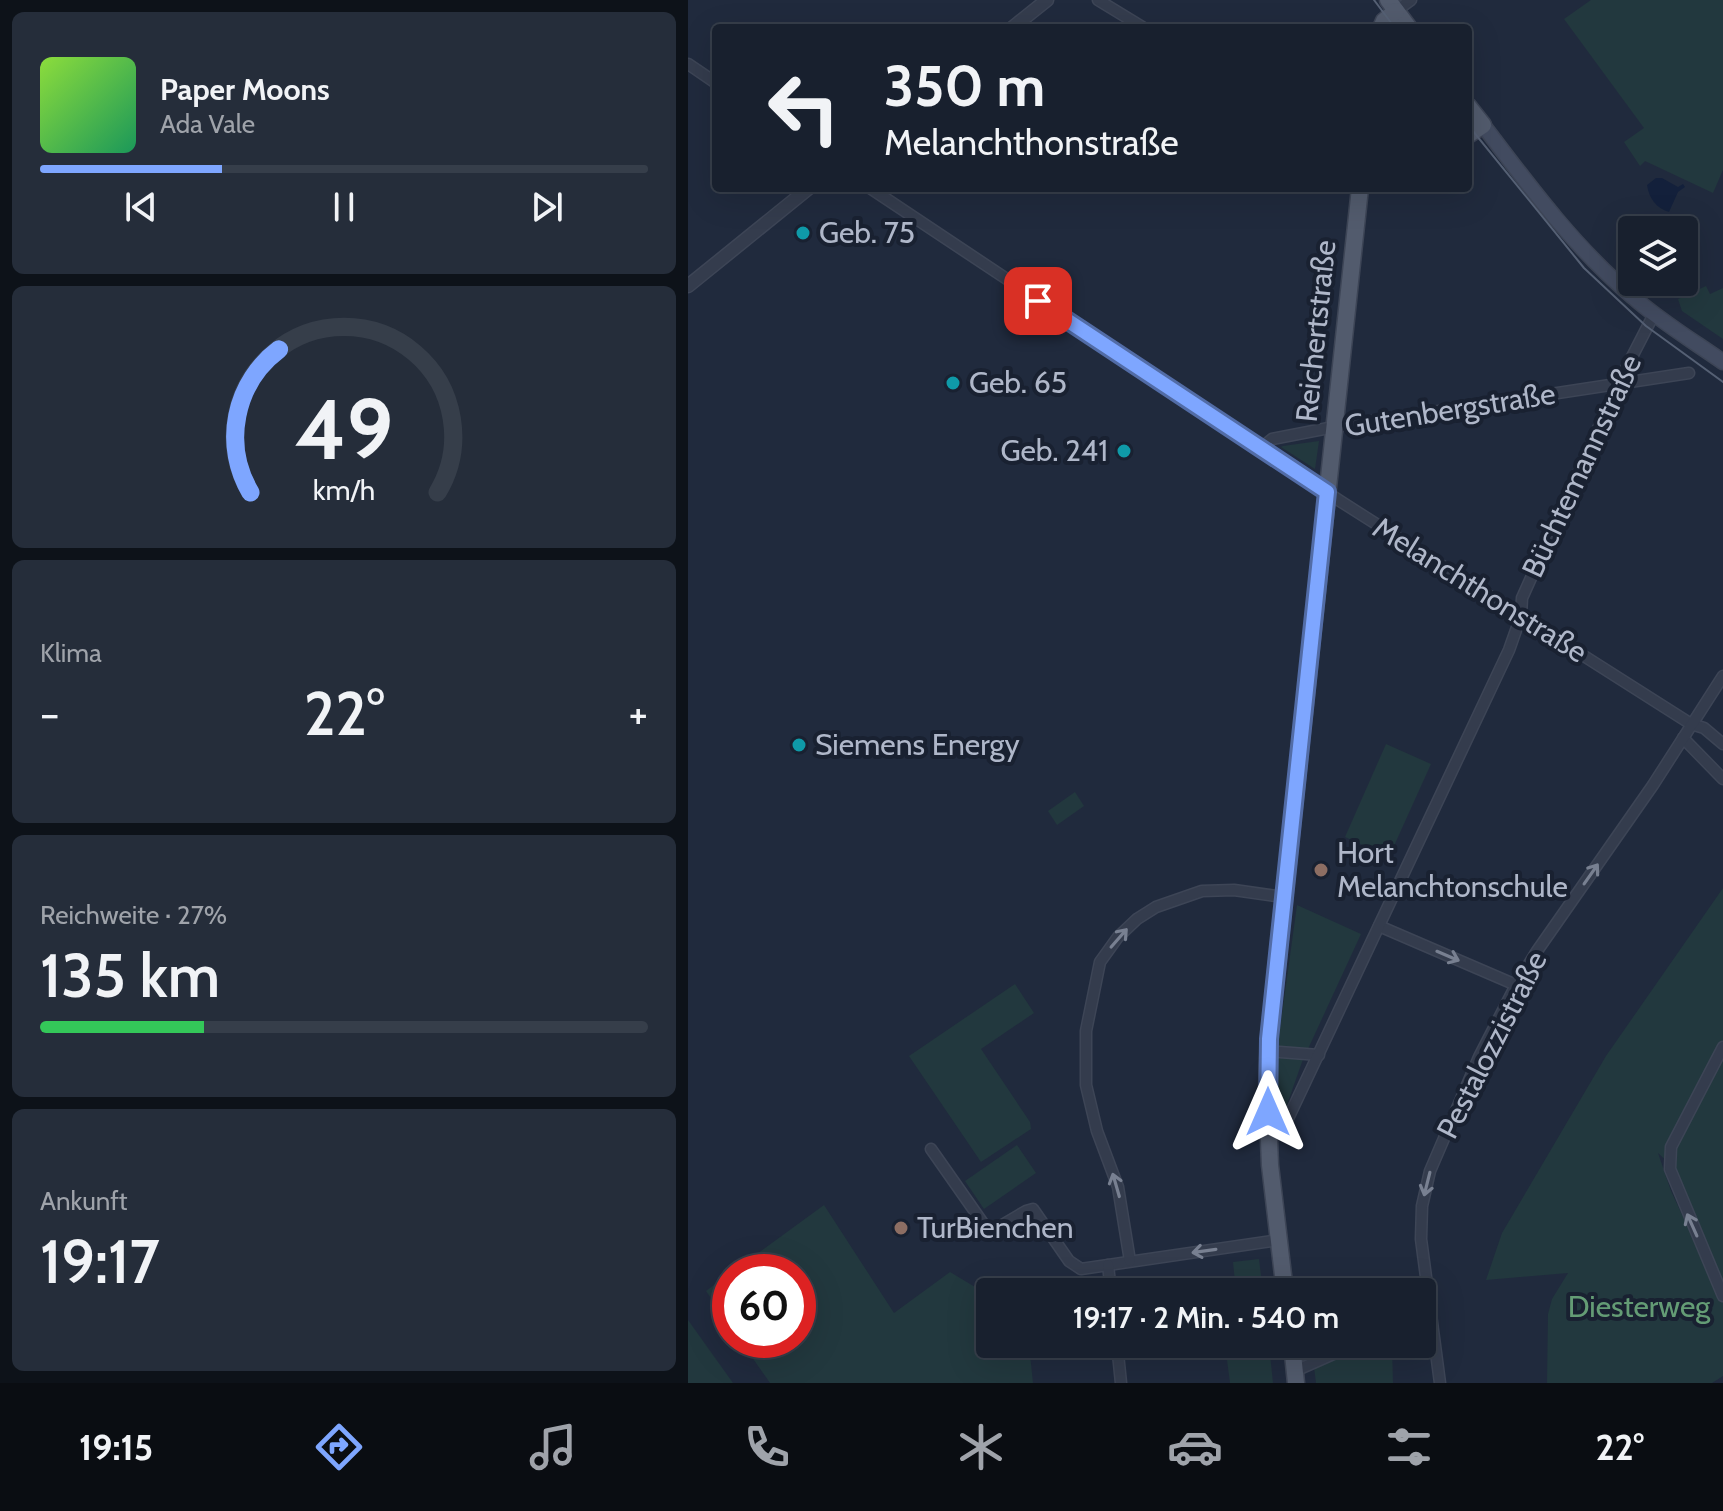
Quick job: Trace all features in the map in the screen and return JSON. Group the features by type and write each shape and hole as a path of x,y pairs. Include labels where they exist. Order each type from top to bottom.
{"main road":[{"path":"1392,6 1406,24"},
{"path":"1472,111 1553,217 1615,280 1654,314 1723,362"},
{"path":"1472,132 1483,125"},
{"name":"Reichertstraße","path":"1283,1278 1268,1134 1268,1051 1360,192"}],"street":[{"path":"1017,24 1047,0"},
{"path":"1098,0 1137,24"},
{"path":"1392,6 1411,0"},
{"path":"688,64 712,80"},
{"path":"688,286 804,192"},
{"name":"Melanchthonstraße","path":"876,192 1327,492 1691,724 1704,728 1723,744"},
{"name":"Büchtemannstraße","path":"1268,1134 1285,1125 1319,1055 1515,637 1522,598 1619,382 1654,314"},
{"name":"Gutenbergstraße","path":"1261,448 1272,439 1334,427 1689,373"},
{"name":"Pestalozzistraße","path":"1424,1278 1422,1206 1430,1171 1479,1057 1516,985 1723,676"},
{"path":"1683,738 1723,779"},
{"path":"1130,1261 1118,1187 1097,1131 1086,1085 1086,1031 1100,962 1118,937 1137,919 1168,903 1202,891 1234,890 1283,897"},
{"path":"1379,926 1516,985"},
{"path":"1723,1047 1671,1147 1670,1169 1723,1296"},
{"path":"1268,1051 1319,1055"},
{"path":"931,1149 985,1226 997,1228 1033,1209 1075,1267 1081,1269 1279,1240"},
{"path":"1108,1265 1109,1278"},
{"path":"1118,1358 1121,1383"},
{"path":"1296,1377 1331,1358"},
{"name":"Pestalozzistraße","path":"1435,1358 1440,1383"}],"green space":[{"path":"1591,0 1723,0 1723,170 1713,193 1645,161 1640,166 1624,142 1644,128 1564,19"},
{"path":"1706,286 1710,294 1723,288 1723,339 1682,311 1678,299 1698,296 1698,290"},
{"path":"1319,441 1315,469 1281,447 1283,446"},
{"path":"1386,744 1431,764 1389,857 1345,837"},
{"path":"1075,792 1084,806 1057,825 1048,811"},
{"name":"Diesterweg","path":"1723,888 1723,1285 1674,1168 1658,1153 1671,1191 1723,1302 1723,1376 1712,1383 1547,1383 1548,1314 1552,1299 1568,1273 1486,1280 1502,1233 1606,1056"},
{"path":"1297,905 1361,934 1302,1062 1284,1113 1275,1119 1278,1043"},
{"path":"1015,984 1034,1013 981,1049 1030,1122 1031,1129 981,1162 909,1056"},
{"path":"1017,1145 1036,1173 984,1209 965,1181"},
{"path":"824,1205 894,1313 950,1272 976,1288 976,1358 1030,1358 1033,1383 770,1383 753,1358 816,1358 816,1254 757,1254"},
{"path":"1259,1259 1261,1278 1235,1278 1233,1262"},
{"path":"688,1320 712,1358 715,1358 733,1383 688,1383"},
{"path":"1227,1358 1270,1358 1273,1383 1230,1383"},
{"path":"1336,1358 1392,1358 1393,1383 1316,1383 1314,1367"}],"water":[{"path":"1656,178 1685,187 1678,192 1669,212 1657,205 1649,194 1647,185"}],"tram line":[{"path":"1374,0 1392,24"},
{"path":"1472,130 1584,268 1646,326 1723,382"}],"place":[{"name":"Geb. 75","path":"803,233"},
{"name":"Geb. 65","path":"953,383"},
{"name":"Geb. 241","path":"1124,451"},
{"name":"Siemens Energy","path":"799,745"},
{"name":"Hort Melanchtonschule","path":"1321,870"},
{"name":"TurBienchen","path":"901,1228"}],"route":[{"path":"1038,301 1327,492 1269,1039 1268,1112"}]}
